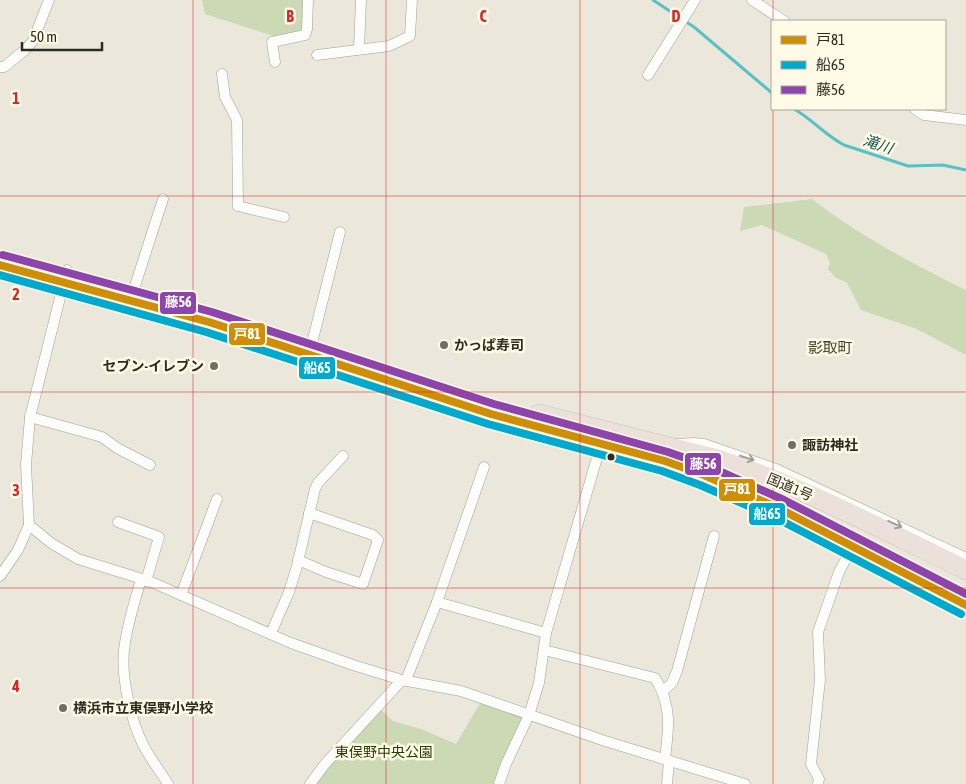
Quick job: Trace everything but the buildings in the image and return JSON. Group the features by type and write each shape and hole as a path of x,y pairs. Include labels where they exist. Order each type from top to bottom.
{"highway":[{"name":"国道1号","path":"0,252 66,276 463,405 665,461 712,478 760,500 966,605"},
{"name":"国道1号","path":"0,265 134,289 212,311 490,401 717,459 771,479 966,570"},
{"path":"666,446 736,476 966,591"}],"street":[{"path":"0,67 4,67 26,50 33,41 49,0"},
{"path":"275,62 272,42 306,35 308,0"},
{"path":"359,49 361,0"},
{"path":"317,55 389,46 410,36 412,0"},
{"path":"648,75 695,0"},
{"path":"752,0 782,20"},
{"path":"222,74 225,97 237,120 238,206 284,217"},
{"path":"916,110 924,115 966,120"},
{"path":"134,289 163,199"},
{"path":"312,343 340,232"},
{"path":"0,576 18,550 28,525 26,465 30,417 66,276"},
{"path":"30,417 102,437 117,448 150,465"},
{"path":"666,446 679,443 704,444 770,466 966,558"},
{"path":"499,784 529,715 538,683 546,633 601,444"},
{"path":"271,633 289,592 312,496 318,483 343,456"},
{"path":"310,784 325,764 404,680 437,602 484,467"},
{"path":"182,595 217,500"},
{"path":"298,560 326,572 363,584 378,540 372,535 309,513"},
{"path":"118,522 159,537 124,644 123,672 133,716 142,741 148,754 168,784"},
{"path":"28,525 72,556 182,595 291,643 353,665 404,680 461,691 605,741 745,784"},
{"path":"663,691 672,684 677,671 714,536"},
{"path":"818,784 819,779 811,764 820,680 818,632 839,572 852,546"},
{"path":"437,602 546,633"},
{"path":"544,650 655,678 663,691 667,707 667,784"}],"green space":[{"path":"202,0 304,0 302,32 276,37 205,14"},
{"path":"812,199 848,225 886,248 966,290 966,355 917,329 861,310 847,283 835,277 828,269 830,263 826,254 762,225 740,231 744,207"},
{"name":"東俣野中央公園","path":"482,700 529,715 499,784 310,784 380,709 393,721 421,729 456,744"}],"waterway":[{"name":"滝川","path":"653,0 694,27 771,92"},
{"name":"滝川","path":"796,110 844,145 908,166 943,165 966,170"}],"transit line":[{"name":"藤56","path":"3,255 212,312 494,404 668,452 708,466 784,500 966,594"},
{"name":"戸81","path":"0,265 209,322 491,414 665,461 704,475 780,509 966,605"},
{"name":"船65","path":"0,275 206,332 488,424 662,471 700,485 776,518 961,614"}],"place":[{"name":"かっぱ寿司","path":"444,345"},
{"name":"セブン-イレブン","path":"214,366"},
{"name":"諏訪神社","path":"792,445"},
{"name":"横浜市立東俣野小学校","path":"63,708"}],"district":[{"name":"影取町","path":"830,347"}]}
